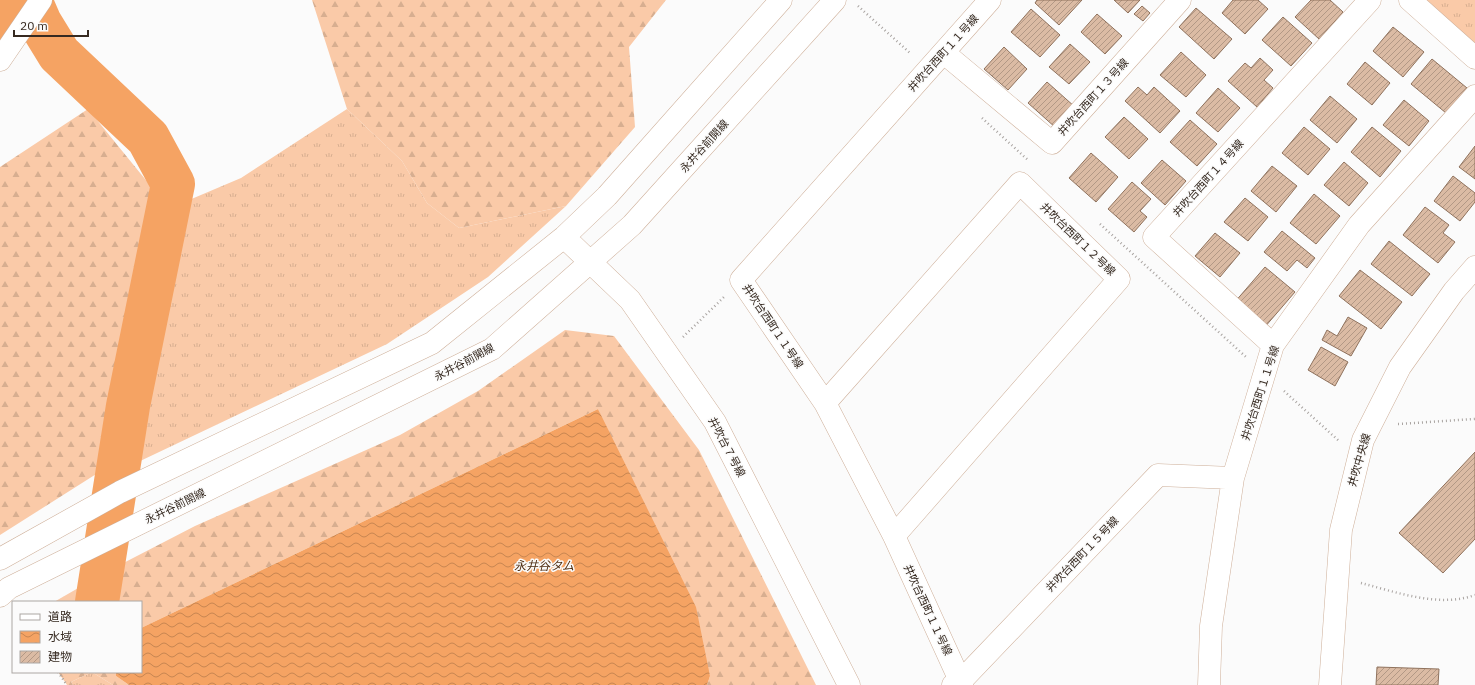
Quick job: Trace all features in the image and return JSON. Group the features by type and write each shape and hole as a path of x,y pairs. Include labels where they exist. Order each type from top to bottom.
{"street":[{"path":"0,559 120,492 432,343 564,237 607,196 781,0"},
{"name":"永井谷前開線","path":"0,596 9,588 492,349 632,225 836,0"},
{"name":"井吹台西町１１号線","path":"959,684 894,536 825,403 741,280 990,0"},
{"name":"井吹台西町１３号線","path":"944,53 1052,143 1180,0"},
{"name":"井吹台西町１４号線","path":"1273,345 1154,237 1370,0"},
{"path":"1410,0 1475,58"},
{"path":"0,60 35,8"},
{"name":"井吹台西町１１号線","path":"1203,685 1233,478 1273,345 1359,225 1475,96"},
{"name":"井吹台西町１２号線","path":"825,403 1020,183 1119,279 894,536"},
{"name":"井吹台７号線","path":"564,237 630,300 715,422 849,685"},
{"name":"井吹中央線","path":"1330,685 1341,530 1363,440 1400,367 1454,291 1475,267"},
{"name":"井吹台西町１５号線","path":"959,684 1158,475 1233,478"}],"path":[{"path":"858,5 928,70"},
{"path":"666,353 741,280"},
{"path":"1264,373 1358,458"},
{"path":"1396,424 1475,419"},
{"path":"1356,582 1416,597 1461,600 1475,595"},
{"path":"59,673 67,685"}],"green space":[{"path":"312,0 666,0 629,47 635,127 566,206 459,228 427,203 402,161 347,109"},
{"path":"1425,0 1475,0 1475,43"},
{"path":"88,109 158,195 101,471 0,535 0,167"},
{"path":"347,109 402,161 427,203 459,228 566,206 488,277 387,344 136,463 182,203 241,178"},
{"path":"565,330 614,336 699,450 816,685 707,685 710,676 598,409 142,628 142,601 56,601 106,572 195,526 400,435 478,391"},
{"path":"59,673 90,673 71,682 73,685 67,685"},
{"path":"90,673 94,673 113,685 73,685 71,682"},
{"path":"94,673 116,673 116,676 129,685 113,685"}],"water":[{"name":"永井谷タム","path":"598,409 696,607 710,676 707,685 129,685 116,676 116,673 142,673 142,628"}],"building":[{"path":"1037,0 1082,0 1059,25 1035,3"},
{"path":"1114,0 1140,0 1128,13"},
{"path":"1233,0 1258,0 1268,9 1245,34 1222,13"},
{"path":"1311,0 1330,0 1343,12 1319,39 1295,17"},
{"path":"1142,6 1150,13 1143,21 1134,14"},
{"path":"1196,8 1232,39 1214,59 1179,27"},
{"path":"1031,9 1060,35 1040,57 1011,32"},
{"path":"1097,14 1122,36 1105,54 1081,32"},
{"path":"1283,17 1312,43 1291,66 1262,40"},
{"path":"1393,27 1424,52 1403,77 1373,51"},
{"path":"1070,44 1090,62 1069,84 1049,67"},
{"path":"1004,47 1027,69 1008,90 984,69"},
{"path":"1181,52 1206,75 1186,97 1160,75"},
{"path":"1260,58 1273,70 1264,80 1273,88 1257,107 1228,81 1245,63 1251,68"},
{"path":"1432,59 1467,88 1446,113 1411,84"},
{"path":"1365,62 1390,83 1372,105 1347,84"},
{"path":"1047,82 1075,107 1056,128 1028,103"},
{"path":"1138,87 1147,95 1154,87 1180,111 1160,133 1125,101"},
{"path":"1218,88 1240,108 1218,132 1196,113"},
{"path":"1330,96 1357,119 1337,143 1310,120"},
{"path":"1404,100 1429,121 1409,146 1383,125"},
{"path":"1124,117 1148,139 1129,159 1105,137"},
{"path":"1190,120 1217,144 1197,166 1170,142"},
{"path":"1304,127 1330,149 1308,175 1282,153"},
{"path":"1372,127 1401,151 1380,177 1351,152"},
{"path":"1475,146 1475,179 1459,167"},
{"path":"1091,153 1118,177 1096,202 1069,178"},
{"path":"1162,160 1186,181 1165,205 1141,183"},
{"path":"1344,162 1368,183 1349,206 1324,185"},
{"path":"1272,166 1297,186 1276,212 1251,191"},
{"path":"1453,176 1475,193 1475,202 1460,221 1434,201"},
{"path":"1132,182 1151,199 1140,211 1147,217 1134,232 1108,209"},
{"path":"1314,194 1340,216 1316,244 1290,223"},
{"path":"1245,198 1268,217 1248,241 1224,222"},
{"path":"1425,207 1449,225 1443,233 1455,242 1438,263 1403,235"},
{"path":"1282,231 1315,258 1307,268 1297,260 1287,271 1264,252"},
{"path":"1215,233 1240,253 1220,277 1195,256"},
{"path":"1389,241 1430,274 1412,296 1371,264"},
{"path":"1265,267 1295,292 1264,328 1234,303"},
{"path":"1360,270 1402,302 1381,329 1339,296"},
{"path":"1348,317 1367,328 1351,356 1322,340 1327,330 1337,336"},
{"path":"1321,347 1348,362 1335,386 1308,370"},
{"path":"1475,452 1475,539 1443,573 1399,533"},
{"path":"1377,667 1439,669 1438,685 1376,685"}],"waterway":[{"path":"0,24 17,0"},
{"path":"30,0 40,23 59,54 148,138 173,184 128,406 97,601"}]}
